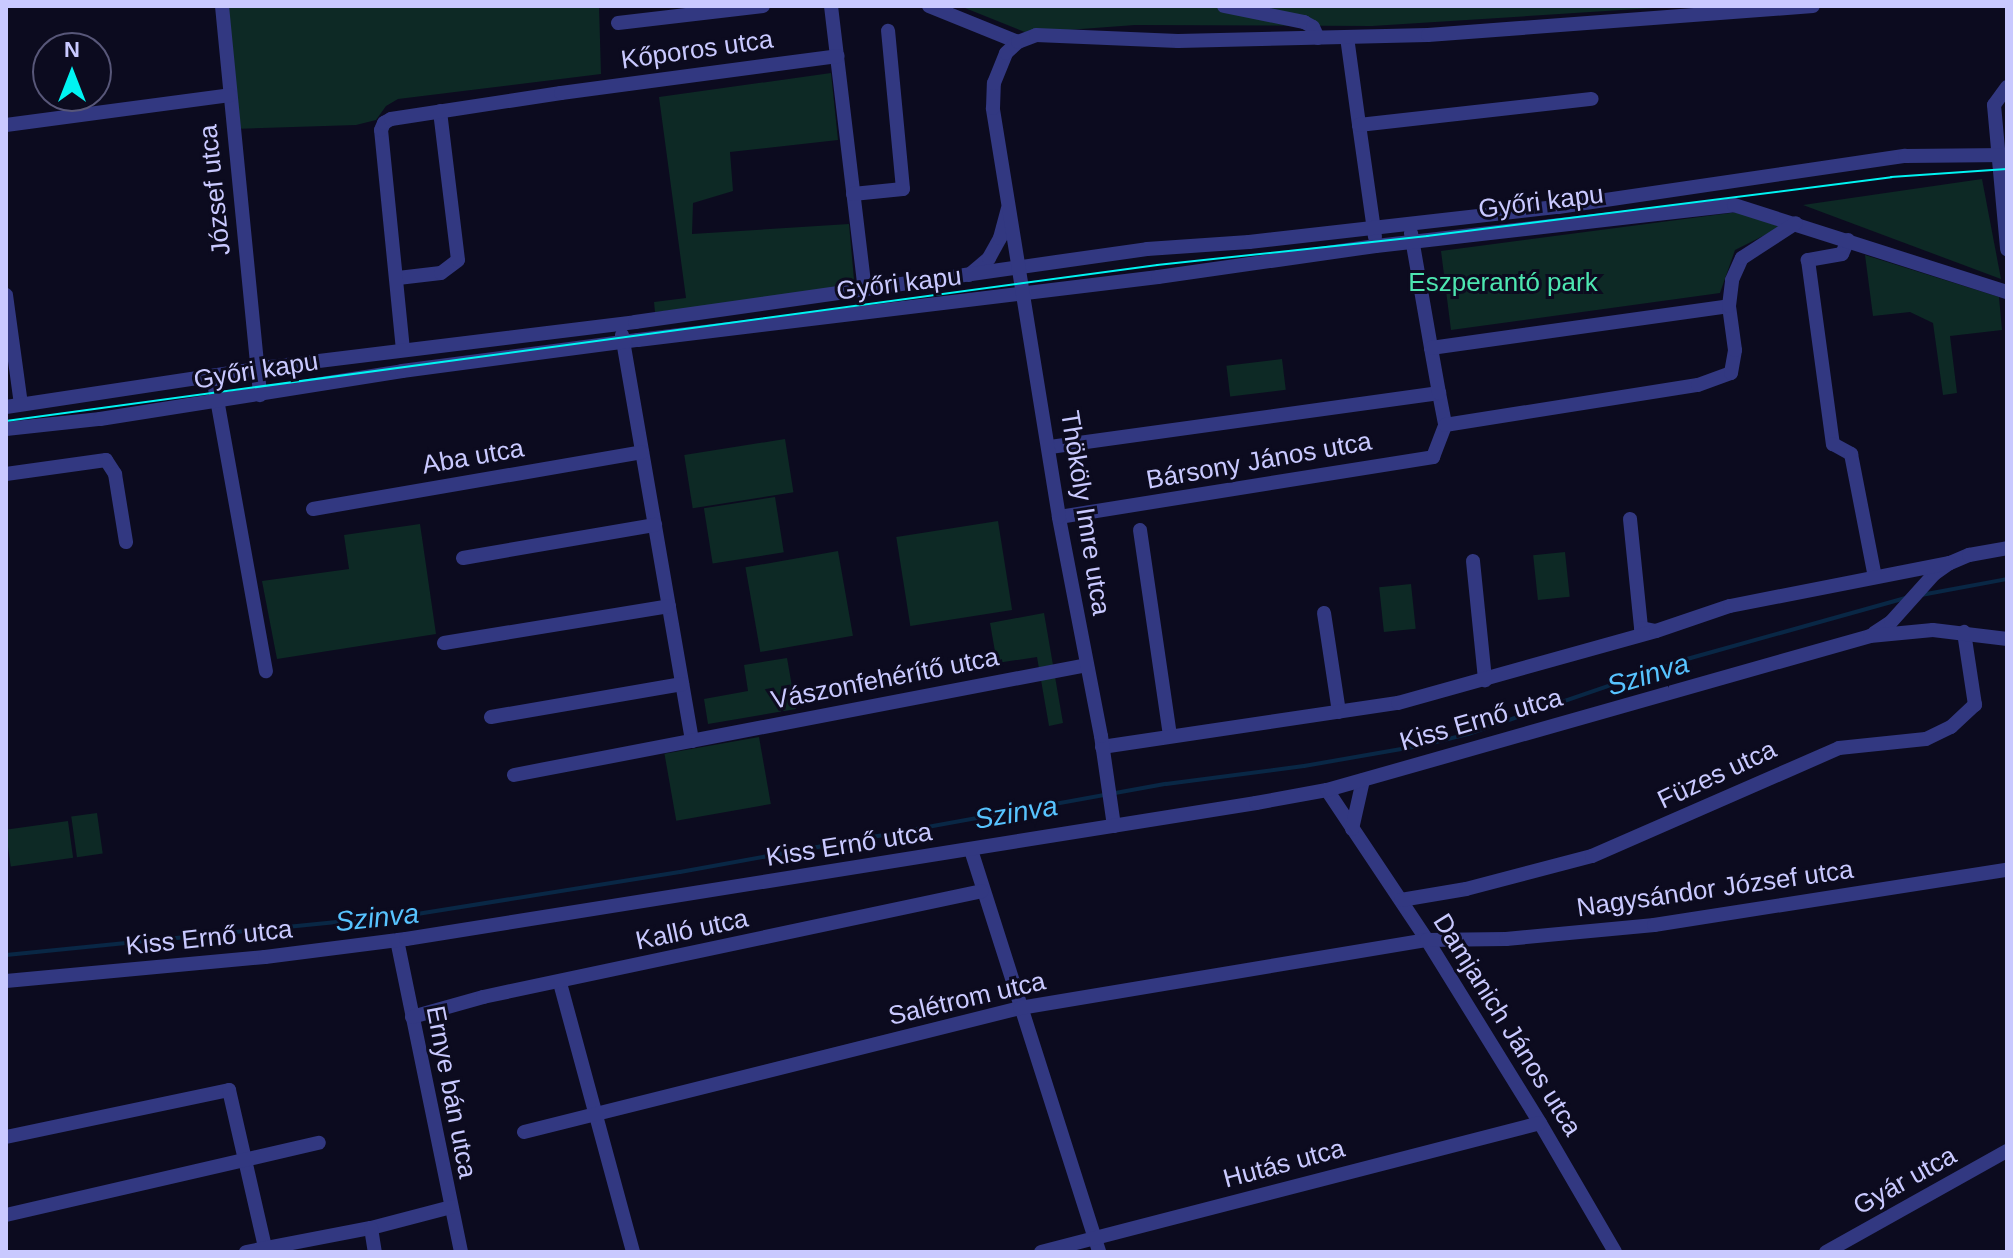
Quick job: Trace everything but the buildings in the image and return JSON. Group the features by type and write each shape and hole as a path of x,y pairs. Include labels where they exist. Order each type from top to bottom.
{"street":[{"name":"József utca","path":"222,6 260,395"},
{"name":"Kőporos utca","path":"618,23 763,6"},
{"path":"831,6 865,290"},
{"path":"929,6 1018,42 1036,35 1178,41 1428,35 1813,6"},
{"path":"1224,6 1304,22 1313,27 1318,38"},
{"path":"853,194 903,189 888,31"},
{"path":"1347,37 1376,246"},
{"name":"Thököly Imre utca","path":"1018,42 1000,65 994,96 1059,517 1114,826"},
{"name":"Kőporos utca","path":"440,111 838,56"},
{"path":"2007,87 1994,105 2004,155 2007,249"},
{"path":"6,125 230,95"},
{"path":"1359,125 1592,99"},
{"path":"398,278 441,273 458,260 440,111 391,119 384,123 381,130 403,350"},
{"name":"Győri kapu","path":"13,406 1147,249 1410,224 1735,184 1896,157 2004,155"},
{"name":"Győri kapu","path":"6,429 623,342 1025,294 1376,246 1734,205 2007,292"},
{"name":"Thököly Imre utca","path":"969,275 989,258 1000,238 1009,207"},
{"path":"1410,224 1445,425 1698,385 1731,373 1735,350 1729,306 1732,280 1742,258 1796,223"},
{"path":"1848,240 1842,254 1808,260 1833,444 1851,454 1875,577"},
{"path":"6,295 13,406"},
{"path":"1431,348 1729,306"},
{"path":"514,775 692,741 620,323"},
{"path":"213,377 266,671"},
{"name":"Bársony János utca","path":"1050,447 1439,393"},
{"name":"Bársony János utca","path":"1059,517 1433,457 1445,425"},
{"name":"Aba utca","path":"313,509 642,452"},
{"path":"6,474 106,460 115,474 126,542"},
{"path":"1630,519 1641,628 1656,631"},
{"path":"463,558 655,525"},
{"path":"1140,530 1170,736"},
{"path":"1102,747 1398,703 1656,631 1730,606 1950,563 1969,555 2007,548"},
{"path":"1473,561 1485,680"},
{"name":"Kiss Ernő utca","path":"1870,636 1891,622 1934,574 1950,563"},
{"path":"444,643 669,606"},
{"path":"1324,613 1339,712"},
{"name":"Kiss Ernő utca","path":"6,981 265,957 397,940 971,850 1327,790 1870,636 1933,630 2007,639"},
{"name":"Füzes utca","path":"1401,900 1466,889 1592,856 1693,815 1797,763 1839,748 1926,739 1951,727 1975,705 1964,632"},
{"name":"Vászonfehérítő utca","path":"692,741 1087,665"},
{"path":"491,717 682,684"},
{"path":"1352,829 1363,780"},
{"name":"Damjanich János utca","path":"1327,790 1427,940 1615,1252"},
{"path":"971,850 1097,1245"},
{"name":"Nagysándor József utca","path":"1427,940 1506,939 1654,925 2007,870"},
{"name":"Kalló utca","path":"412,1017 483,997 982,891"},
{"name":"Ernye bán utca","path":"397,940 461,1252"},
{"name":"Salétrom utca","path":"524,1132 1020,1008 1427,940"},
{"path":"560,983 633,1252"},
{"path":"6,1137 229,1090 265,1250"},
{"name":"Hutás utca","path":"1041,1252 1097,1245 1540,1123"},
{"path":"6,1215 319,1143"},
{"name":"Gyár utca","path":"1826,1252 2007,1151"},
{"path":"246,1252 371,1228 451,1207"},
{"path":"371,1228 375,1252"}],"green space":[{"path":"217,6 599,6 601,74 398,99 386,106 376,120 356,125 231,129"},
{"path":"960,6 1684,6 1372,26 1135,25 1027,33"},
{"path":"831,73 838,140 730,152 733,191 693,203 692,234 849,224 855,291 655,312 654,302 686,298 659,97"},
{"path":"1982,179 2001,279 1803,205 1913,189"},
{"name":"Eszperantó park","path":"1738,212 1781,227 1735,250 1720,293 1451,330 1441,251"},
{"path":"1865,255 1999,297 2002,330 1950,336 1957,393 1943,395 1933,323 1910,312 1873,316"},
{"path":"1282,359 1286,390 1230,397 1226,366"},
{"path":"785,439 793,492 693,508 684,455"},
{"path":"775,497 784,552 713,564 704,508"},
{"path":"998,521 1012,610 910,626 896,537"},
{"path":"420,524 436,634 277,659 262,581 349,569 344,535"},
{"path":"838,551 853,636 760,652 745,567"},
{"path":"1565,552 1570,597 1538,600 1533,555"},
{"path":"1411,584 1416,629 1384,632 1379,587"},
{"path":"1044,613 1063,723 1049,726 1037,657 997,663 990,623"},
{"path":"787,658 796,709 708,724 704,699 748,691 744,665"},
{"path":"759,737 771,804 676,821 664,754"},
{"path":"97,813 103,854 77,857 71,817"},
{"path":"68,821 73,858 11,866 6,830"}],"waterway":[{"name":"Szinva","path":"1921,595 2007,579"},
{"name":"Szinva","path":"6,955 417,914 680,872 1166,784 1304,766 1424,745 1468,734 1687,659 1905,598"}],"tram line":[{"path":"6,421 1157,265 1427,236 1891,177 2007,169"}]}
